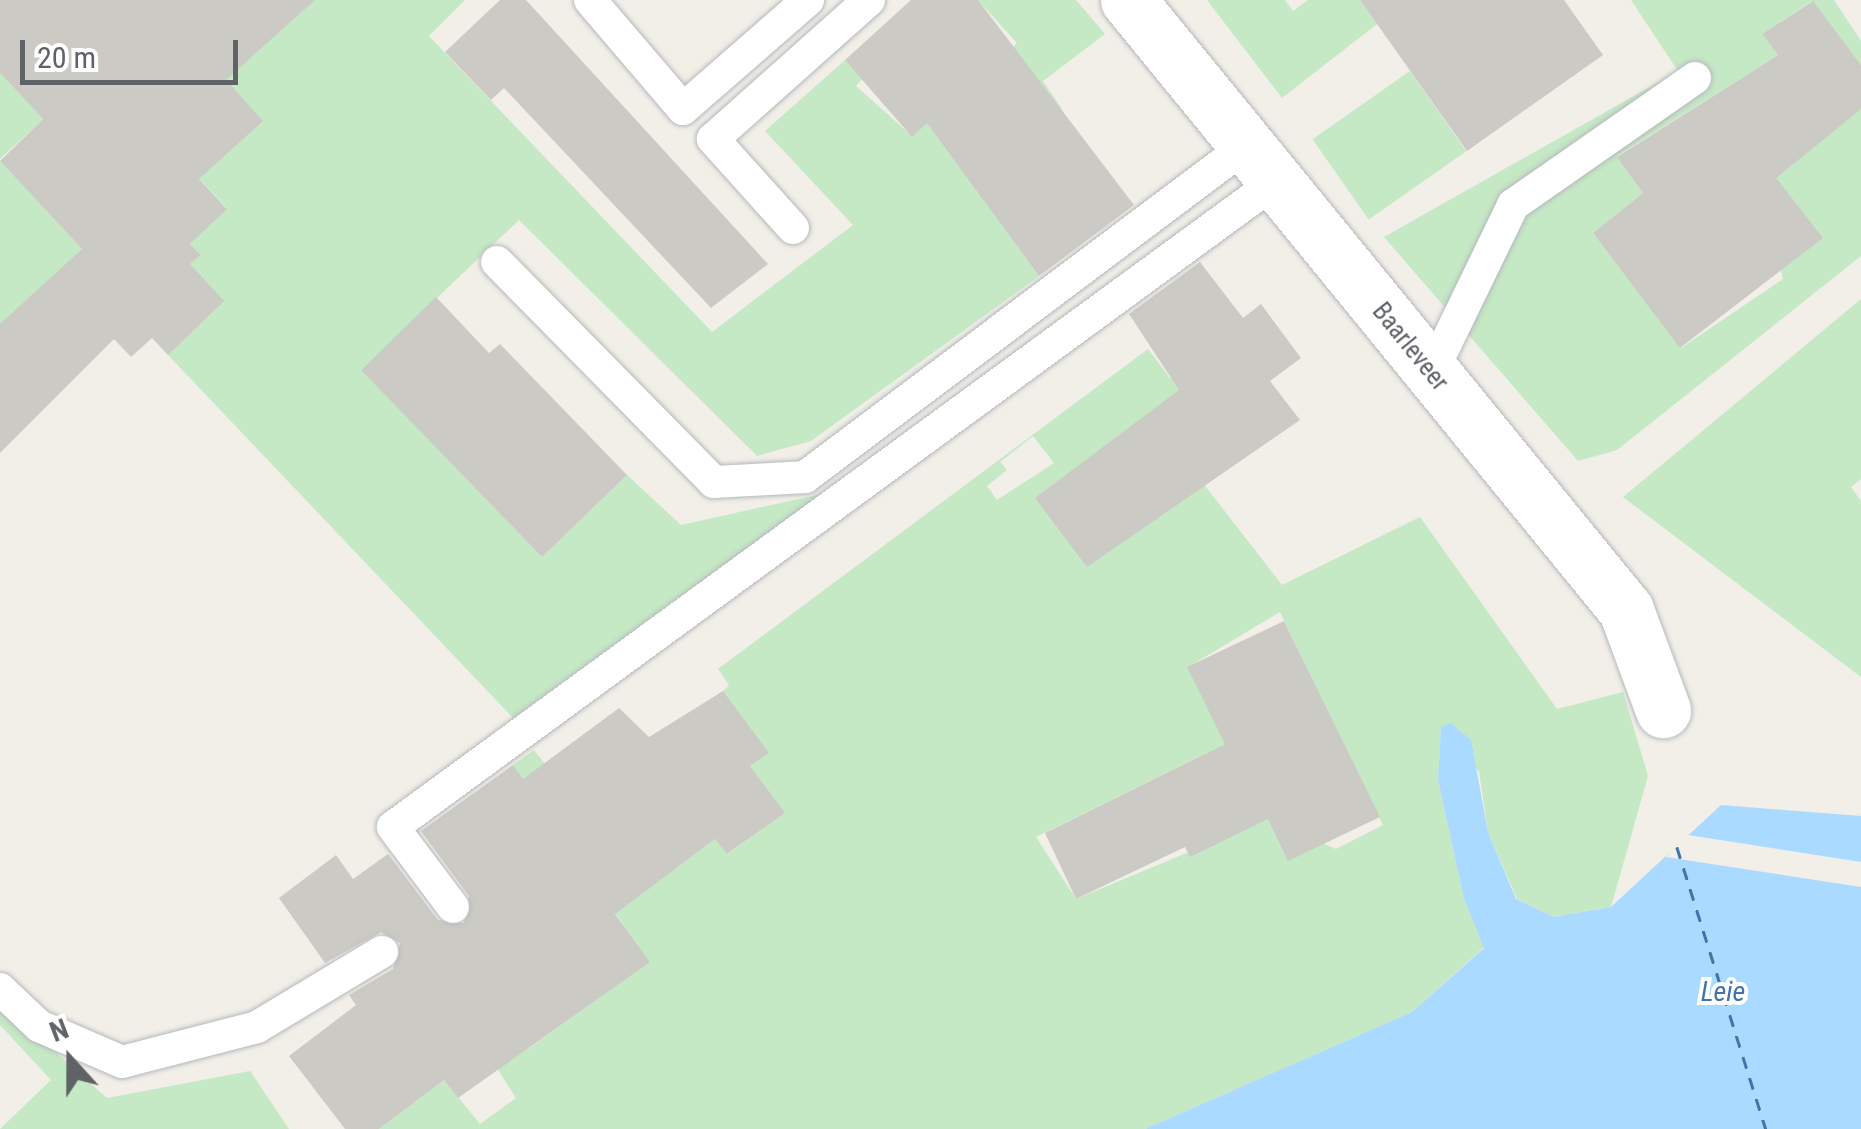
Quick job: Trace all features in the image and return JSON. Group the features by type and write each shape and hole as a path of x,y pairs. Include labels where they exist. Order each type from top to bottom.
{"street":[{"name":"Baarleveer","path":"1128,0 1626,610 1663,710"}],"lane":[{"path":"590,0 684,109 808,0"},
{"path":"793,228 713,139 869,0"},
{"path":"1432,372 1514,205 1694,78"},
{"path":"497,262 714,482 805,477 1261,164"},
{"path":"452,906 393,827 1261,164"},
{"path":"0,989 39,1026 122,1062 257,1027 382,952"}],"green space":[{"path":"284,0 465,0 429,36 712,332 853,225 765,131 845,60 862,79 856,86 912,136 1017,43 978,0 1076,0 1105,34 1043,81 1062,109 968,178 1039,276 811,441 757,456 519,220 362,369 542,557 627,475 681,525 821,494 513,718 168,355 190,264 201,255 190,244 227,208 188,167 215,68 260,49 297,16"},
{"path":"1207,0 1285,0 1293,11 1308,0 1360,0 1377,24 1282,98"},
{"path":"1631,0 1834,0 1861,41 1861,65 1812,1 1762,34 1778,55 1617,156 1643,193 1593,233 1681,348 1783,279 1749,144 1861,109 1861,256 1617,450 1578,461 1384,237 1678,71"},
{"path":"1410,71 1466,151 1369,220 1313,139"},
{"path":"0,73 43,119 0,159"},
{"path":"0,161 82,249 0,368"},
{"path":"1861,299 1861,479 1851,487 1861,501 1861,677 1623,497"},
{"path":"1148,349 1170,378 1183,370 1199,392 1087,566 1172,505 1178,451 1282,585 1420,517 1557,709 1623,692 1648,776 1611,907 1554,917 1517,899 1488,832 1479,772 1441,727 1438,780 1464,899 1484,947 1412,1012 1145,1129 379,1129 444,1080 480,1124 516,1098 487,1052 528,1049 649,962 513,765 534,750 552,773 679,866 715,839 728,854 784,813 750,766 768,753 723,691 729,685 718,669","holes":["1033,436 1054,463 997,500 987,486 1007,470 1000,462","1280,612 1383,825 1336,849 1268,819 1076,899 1036,837 1233,740 1188,667"]},
{"path":"0,1003 107,1098 250,1071 289,1129 0,1129 51,1080 0,1025"}],"water":[{"name":"Leie","path":"1451,723 1471,740 1488,832 1516,899 1554,917 1611,907 1721,805 1861,816 1861,1129 1145,1129 1412,1012 1484,948 1464,899 1438,780 1441,727"}],"pier":[{"path":"1688,828 1688,835 1861,862 1861,887 1666,857"}],"building":[{"path":"0,0 315,0 226,80 263,121 199,179 227,209 190,244 201,255 190,264 224,301 168,355 152,338 131,357 114,339 0,453 0,324 82,249 0,161 43,119 0,73"},
{"path":"500,0 526,0 768,264 711,308 504,88 491,100 445,52"},
{"path":"911,0 978,0 1134,205 1039,276 927,123 912,137 845,60"},
{"path":"1360,0 1564,0 1603,55 1467,151"},
{"path":"1813,1 1861,65 1861,109 1776,178 1823,238 1680,348 1593,233 1643,193 1617,157 1778,55 1762,34"},
{"path":"1200,262 1243,318 1261,304 1301,358 1270,381 1300,420 1087,567 1035,498 1179,390 1129,314"},
{"path":"436,297 489,353 500,344 627,475 542,557 361,370"},
{"path":"1284,621 1380,817 1288,861 1268,819 1190,857 1185,847 1076,899 1045,833 1225,744 1187,667"},
{"path":"723,691 769,753 750,766 785,813 727,854 715,839 615,914 650,962 458,1098 444,1080 379,1129 345,1129 289,1056 356,1005 349,995 393,969 400,943 381,932 325,963 279,898 336,855 353,879 388,854 438,920 464,923 469,896 421,831 513,765 523,779 619,708 649,737"}],"ferry route":[{"path":"1677,847 1766,1129"}]}
